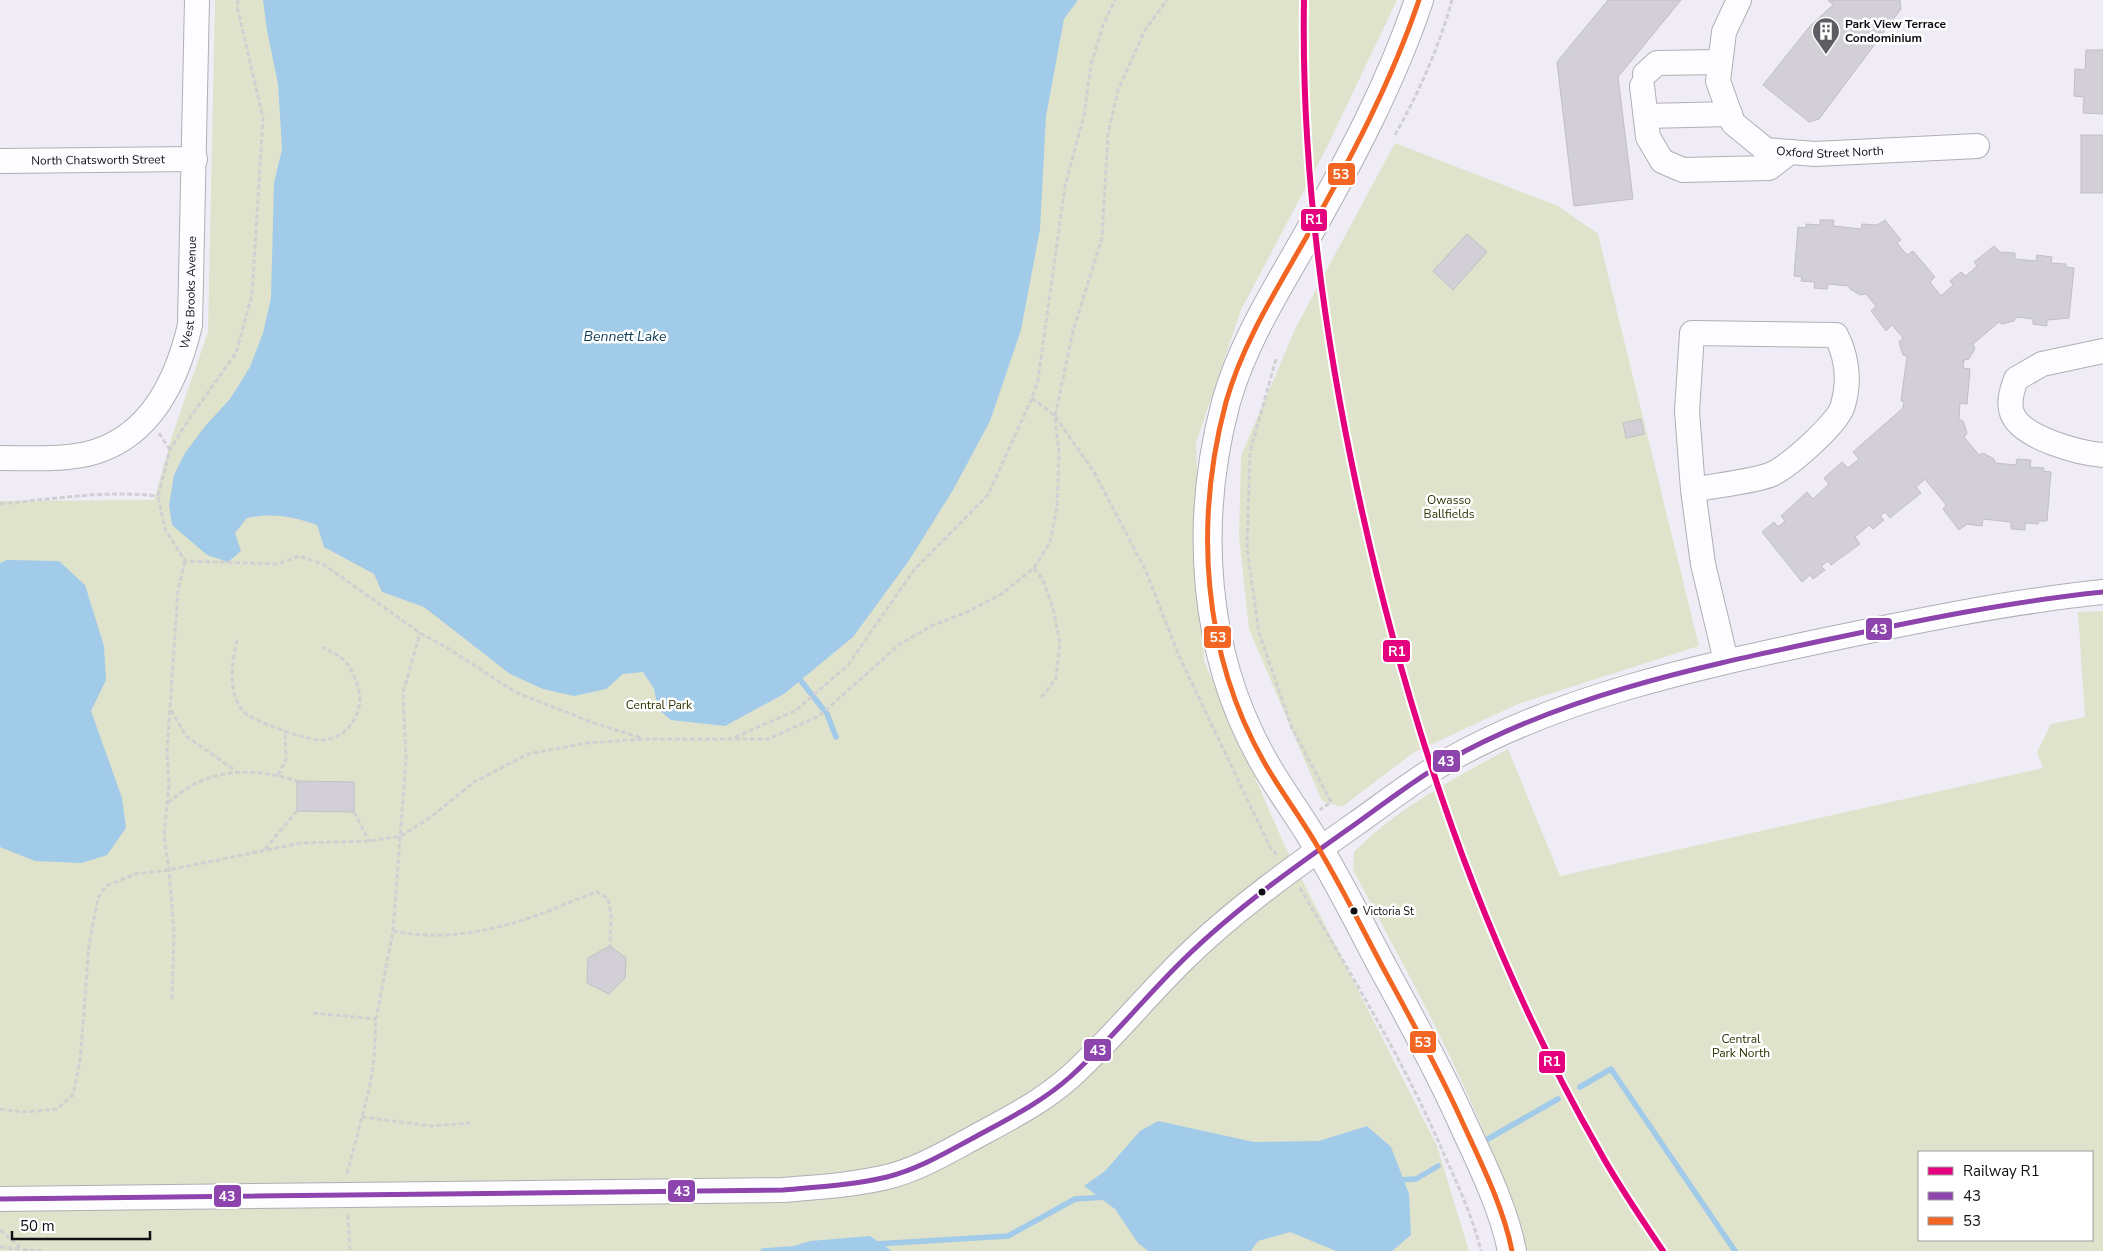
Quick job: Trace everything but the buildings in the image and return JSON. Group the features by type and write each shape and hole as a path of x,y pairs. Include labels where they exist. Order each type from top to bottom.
{"main road":[{"path":"1419,0 1384,91 1241,359 1226,402 1210,490 1207,537 1208,581 1215,627 1226,670 1240,710 1264,761 1320,849 1443,1079 1482,1167 1509,1238 1512,1251"}],"street":[{"name":"West Brooks Avenue","path":"0,458 58,457 88,454 111,445 132,433 163,400 184,352 190,324 197,0"},
{"name":"Oxford Street North","path":"1739,0 1724,32 1718,81 1733,123 1766,150 1815,154 1977,146"},
{"path":"1720,62 1657,63 1644,80 1648,137 1662,161 1683,170 1769,168 1790,152"},
{"path":"1646,116 1730,114"},
{"name":"North Chatsworth Street","path":"0,161 195,159"},
{"path":"1693,490 1772,475 1812,446 1843,407 1847,371 1845,352 1836,335 1692,333 1687,411 1693,490 1703,564 1726,661"},
{"path":"2103,351 2042,364 2016,379 2010,393 2012,413 2026,431 2081,453 2103,455"},
{"path":"0,1199 783,1190 836,1185 888,1176 928,1163 1020,1112 1067,1080 1122,1026 1184,959 1225,922 1320,849 1432,770 1490,738 1532,720 1637,684 1726,661 1923,620 2045,598 2103,592"}],"path":[{"path":"172,999 174,933 170,870 164,836 170,784 167,752 178,590 185,561 165,529 158,496 170,450 187,422 236,353 252,295 263,118 237,6 238,0"},
{"path":"733,738 795,711 848,665 914,570 988,495 1032,398 1038,380 1065,186 1084,115 1091,65 1103,25 1115,0"},
{"path":"0,1109 23,1112 57,1109 73,1094 80,1061 89,945 98,898 106,886 135,874 170,870 301,843 369,841 401,836 431,817 474,782 528,754 587,744 645,739 768,739 819,716 898,645 931,626 967,612 1000,595 1034,568 1050,542 1058,507 1059,454 1055,416 1073,331 1102,238 1108,134 1118,90 1144,30 1167,0"},
{"path":"1395,135 1418,94 1446,21 1452,0"},
{"path":"1276,358 1250,452 1247,548 1258,633 1292,728 1331,802"},
{"path":"1032,398 1055,416 1094,472 1146,571 1179,656 1270,848 1290,872 1361,990 1426,1112 1474,1223 1481,1251"},
{"path":"156,429 170,450"},
{"path":"0,504 134,493 158,496"},
{"path":"185,561 278,564 299,556 322,564 420,633 446,647 515,692 591,722 645,739"},
{"path":"1034,568 1043,580 1054,608 1060,643 1056,678 1041,698"},
{"path":"346,1176 373,1067 376,1019 392,931 406,759 403,693 420,633"},
{"path":"237,640 232,672 236,695 243,711 256,720 318,740 332,737 347,730 357,717 360,704 358,688 346,661 322,647"},
{"path":"170,709 186,736 236,771"},
{"path":"278,775 286,760 285,730"},
{"path":"168,803 183,789 236,771 278,775 297,781"},
{"path":"265,850 278,831 297,812"},
{"path":"354,812 369,841"},
{"path":"392,931 418,936 448,936 481,931 514,923 597,892 608,898 611,916 610,946"},
{"path":"313,1013 376,1019"},
{"path":"362,1117 432,1126 470,1123"},
{"path":"348,1210 350,1251"},
{"path":"0,1230 22,1249"},
{"path":"0,1247 42,1251"}],"green space":[{"name":"Central Park","path":"215,0 1397,0 1326,149 1241,310 1196,443 1204,661 1284,844 1437,1146 1469,1251 0,1251 0,501 154,500 172,436 208,332"},
{"name":"Owasso Ballfields","path":"1395,143 1558,206 1598,234 1699,646 1518,704 1413,753 1342,807 1322,801 1249,629 1239,536 1241,456 1296,327"},
{"name":"Central Park North","path":"2103,611 2103,1251 1524,1251 1492,1152 1472,1104 1450,1056 1353,870 1354,852 1389,821 1427,795 1508,749 1560,876 2043,768 2037,752 2051,724 2085,717 2078,612"}],"water":[{"name":"Bennett Lake","path":"263,0 1078,0 1064,19 1046,116 1040,229 1021,330 990,421 953,490 908,562 853,637 784,694 725,726 671,720 658,709 654,689 643,672 623,674 606,689 574,696 543,689 510,674 424,607 382,592 374,574 324,547 317,525 282,516 247,518 235,533 241,551 228,562 207,555 172,525 169,505 174,475 185,453 206,425 230,399 250,367 263,333 271,298 274,183 282,149 278,84"},
{"path":"7,560 59,561 85,585 104,646 106,680 91,711 122,798 126,828 107,855 82,863 35,861 0,847 0,563"},
{"path":"1158,1121 1254,1142 1319,1141 1367,1126 1391,1147 1409,1194 1411,1235 1392,1251 1336,1251 1290,1232 1258,1241 1251,1251 1148,1251 1138,1243 1115,1209 1084,1186 1105,1171 1140,1131"},
{"path":"870,1236 892,1251 778,1251 810,1241"}],"waterway":[{"path":"801,681 827,714 836,737"},
{"path":"1580,1087 1611,1069 1735,1251"},
{"path":"1488,1139 1558,1099"},
{"path":"1397,1180 1416,1179 1438,1166"},
{"path":"875,1244 1008,1236 1075,1199 1106,1197"},
{"path":"763,1251 791,1249"}],"rail line":[{"name":"R1","path":"1304,0 1306,124 1317,248 1325,310 1334,371 1358,493 1400,663 1425,748 1453,831 1519,994 1557,1073 1599,1150 1663,1251"}],"transit line":[{"name":"53","path":"1419,0 1396,61 1369,121 1339,179 1262,316 1233,380 1216,447 1210,494 1208,540 1210,586 1216,632 1227,677 1243,720 1264,762 1335,877 1432,1058 1490,1183 1503,1217 1512,1251"},
{"name":"43","path":"0,1199 783,1190 848,1184 899,1174 922,1165 1012,1117 1059,1086 1085,1063 1184,959 1225,921 1292,869 1414,782 1447,761 1490,739 1580,702 1721,663 1959,613 2103,592"}],"place":[{"name":"Park View Terrace Condominium","path":"1826,55"},
{"name":"Victoria St","path":"1354,911"}]}
